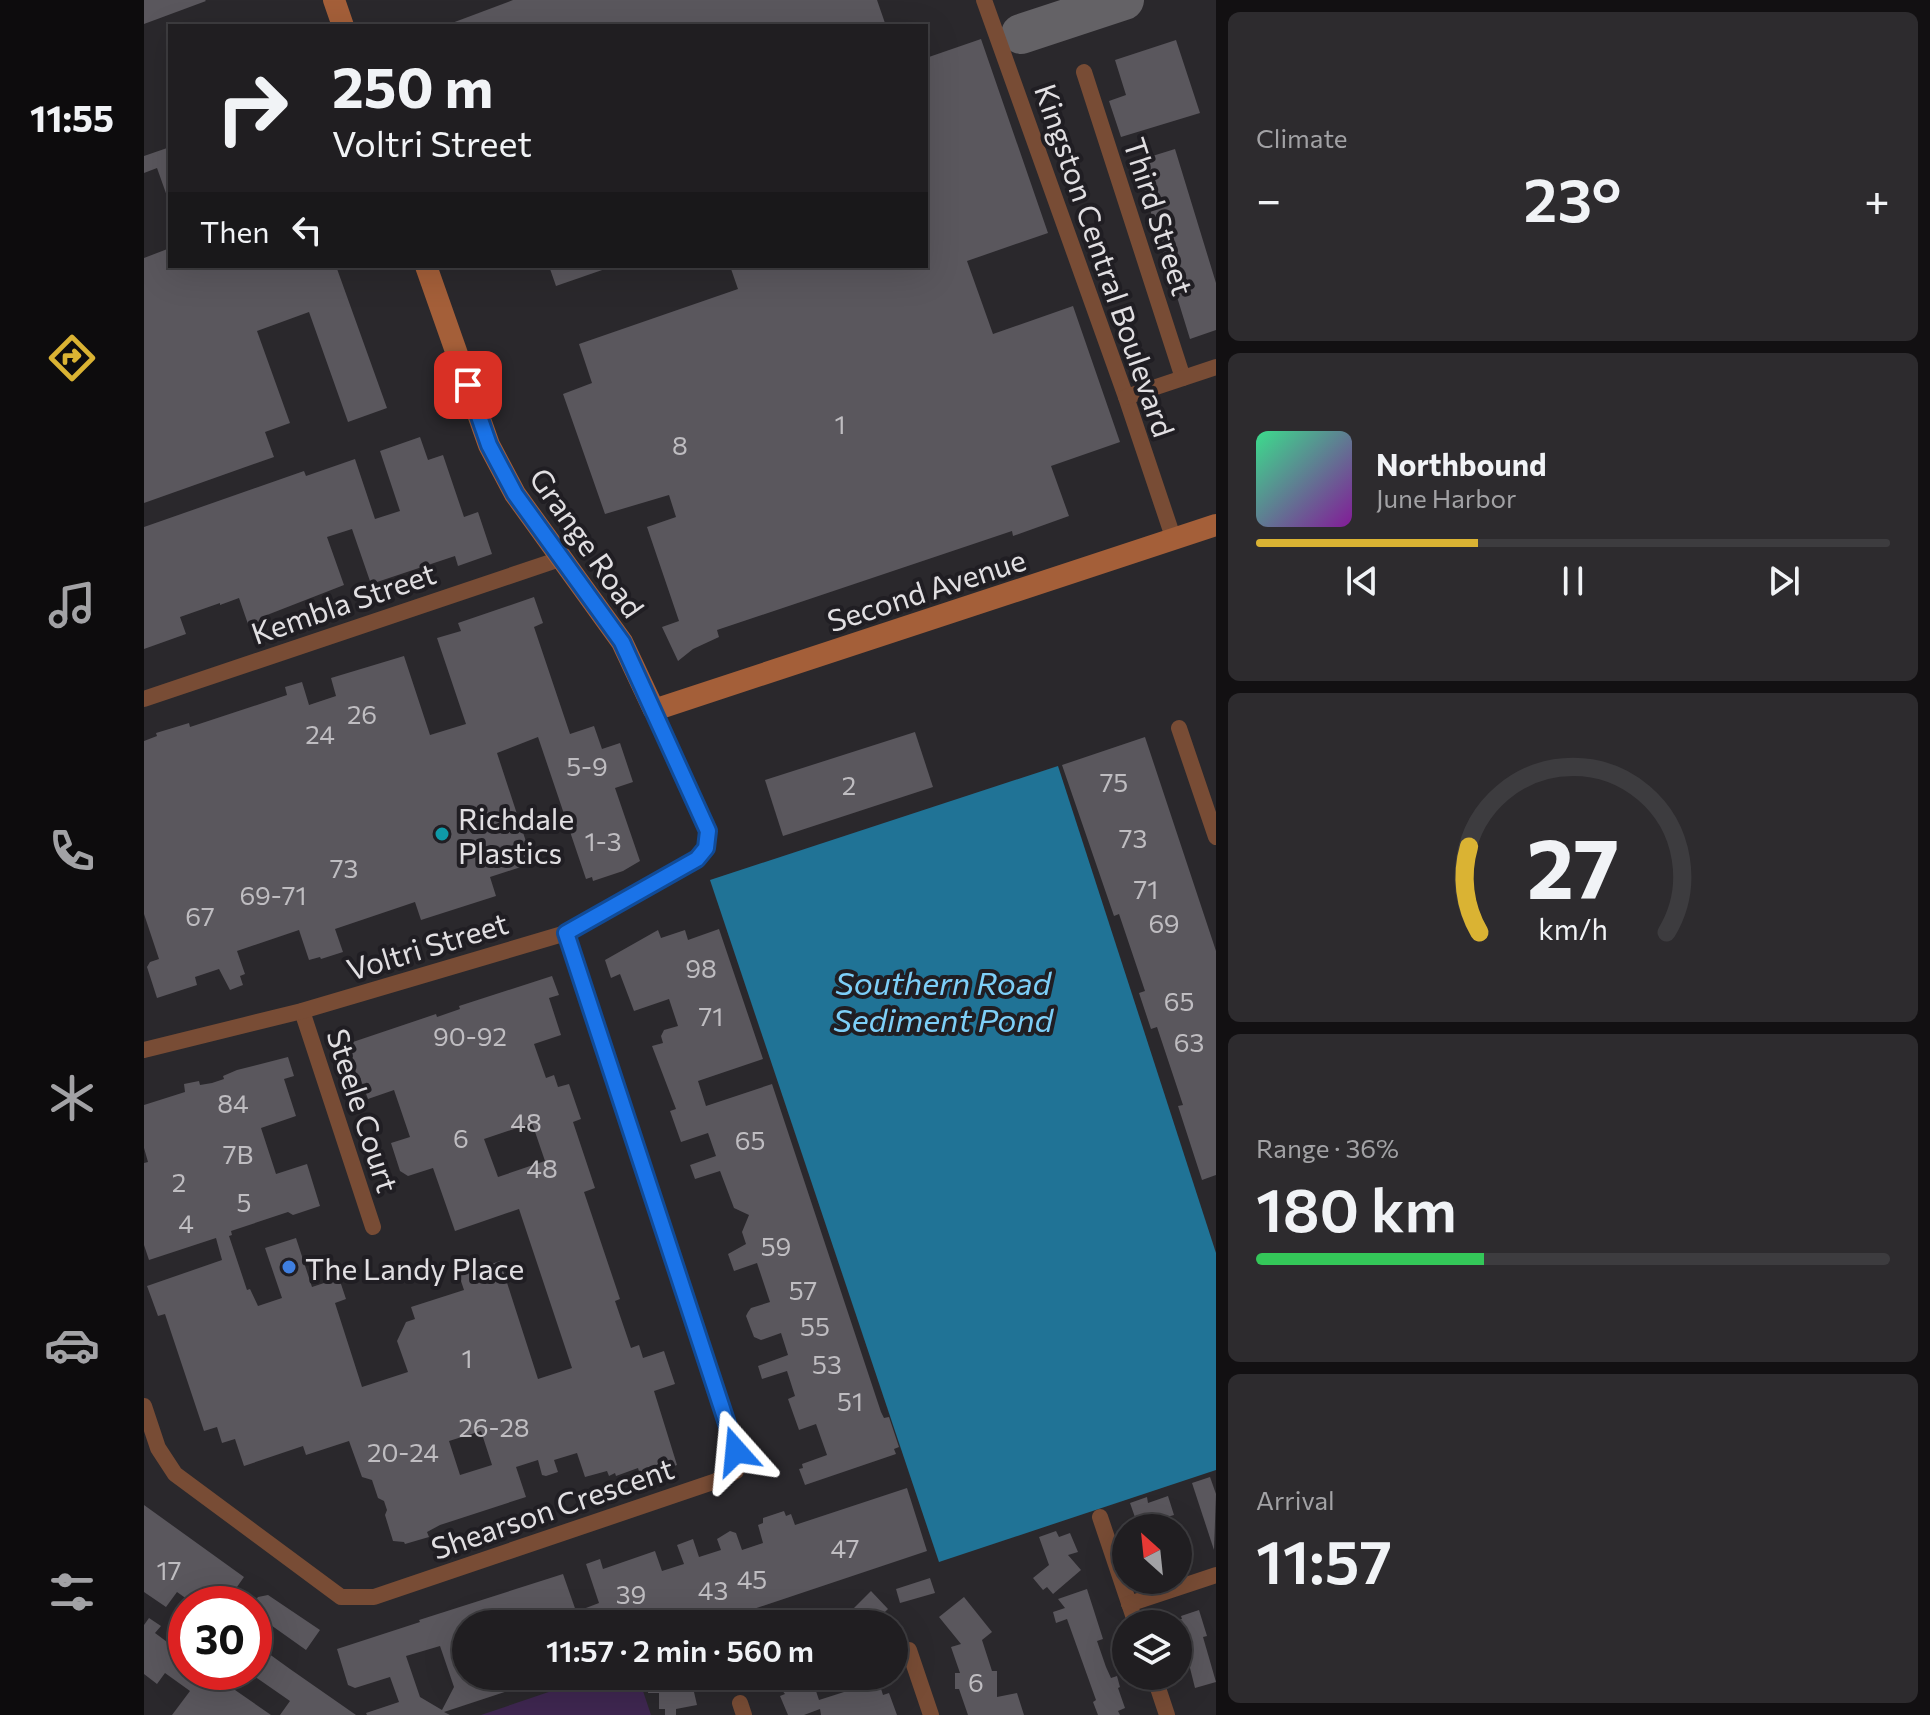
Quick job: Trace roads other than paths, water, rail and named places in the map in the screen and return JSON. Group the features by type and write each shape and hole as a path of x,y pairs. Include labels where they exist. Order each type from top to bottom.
{"main road":[{"path":"334,0 342,24"},
{"name":"Grange Road","path":"427,268 489,445 515,494 622,642 654,710"},
{"name":"Second Avenue","path":"654,710 1216,525"}],"street":[{"name":"Kingston Central Boulevard","path":"984,0 1174,540"},
{"name":"Third Street","path":"1084,72 1183,378"},
{"path":"1126,397 1216,367"},
{"name":"Kembla Street","path":"144,699 560,559"},
{"name":"Grange Road","path":"654,710 708,831 706,848"},
{"path":"1179,728 1216,837"},
{"name":"Voltri Street","path":"144,1050 302,1011 566,933 697,859 706,848"},
{"name":"Shearson Crescent","path":"144,1406 158,1448 175,1474 341,1597 374,1597 716,1481 736,1471 736,1451 566,933"},
{"name":"Steele Court","path":"302,1011 373,1227"},
{"path":"1100,1517 1131,1610"},
{"path":"1129,1604 1216,1575"},
{"path":"909,1650 931,1715"},
{"path":"1159,1690 1167,1715"}],"water":[{"name":"Southern Road Sediment Pond","path":"1058,766 1216,1253 1216,1470 939,1562 710,880"}],"place":[{"name":"Richdale Plastics","path":"442,834"},
{"name":"The Landy Place","path":"289,1267"}]}
